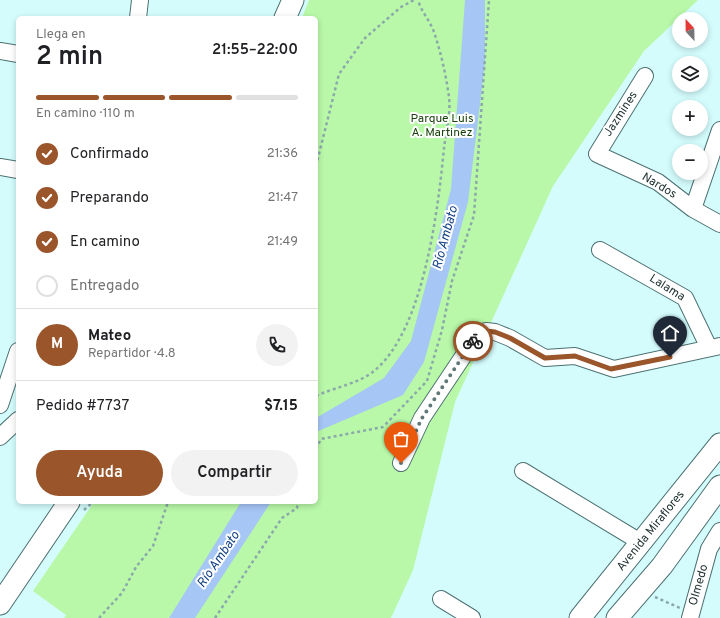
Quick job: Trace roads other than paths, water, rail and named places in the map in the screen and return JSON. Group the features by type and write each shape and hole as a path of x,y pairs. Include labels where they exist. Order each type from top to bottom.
{"main road":[{"path":"286,16 293,0"},
{"name":"Avenida Miraflores","path":"580,618 642,543 720,444"},
{"path":"617,618 662,566 720,486"},
{"path":"0,604 68,504"}],"street":[{"path":"138,16 140,0"},
{"path":"0,51 16,54"},
{"name":"Jazmines","path":"596,152 645,76"},
{"path":"693,209 720,130"},
{"name":"Nardos","path":"596,152 598,155 658,182 693,209 720,224"},
{"path":"0,167 16,170"},
{"name":"Lalama","path":"600,250 686,298 714,347"},
{"path":"401,463 422,418 478,334 482,332 490,331 510,338 546,358 575,356 611,369 714,347"},
{"path":"0,405 16,357"},
{"path":"0,437 16,422"},
{"path":"523,470 642,543"},
{"name":"Olmedo","path":"690,616 709,548 720,530"},
{"path":"441,599 472,618"}],"water":[{"name":"Río Ambato","path":"465,0 485,0 485,63 468,202 424,362 403,395 318,431 318,417 384,378 411,341 451,189"},
{"name":"Río Ambato","path":"240,504 270,504 195,618 169,618"}],"park label":[{"name":"Parque Luis A. Martinez","path":"442,126"}]}
